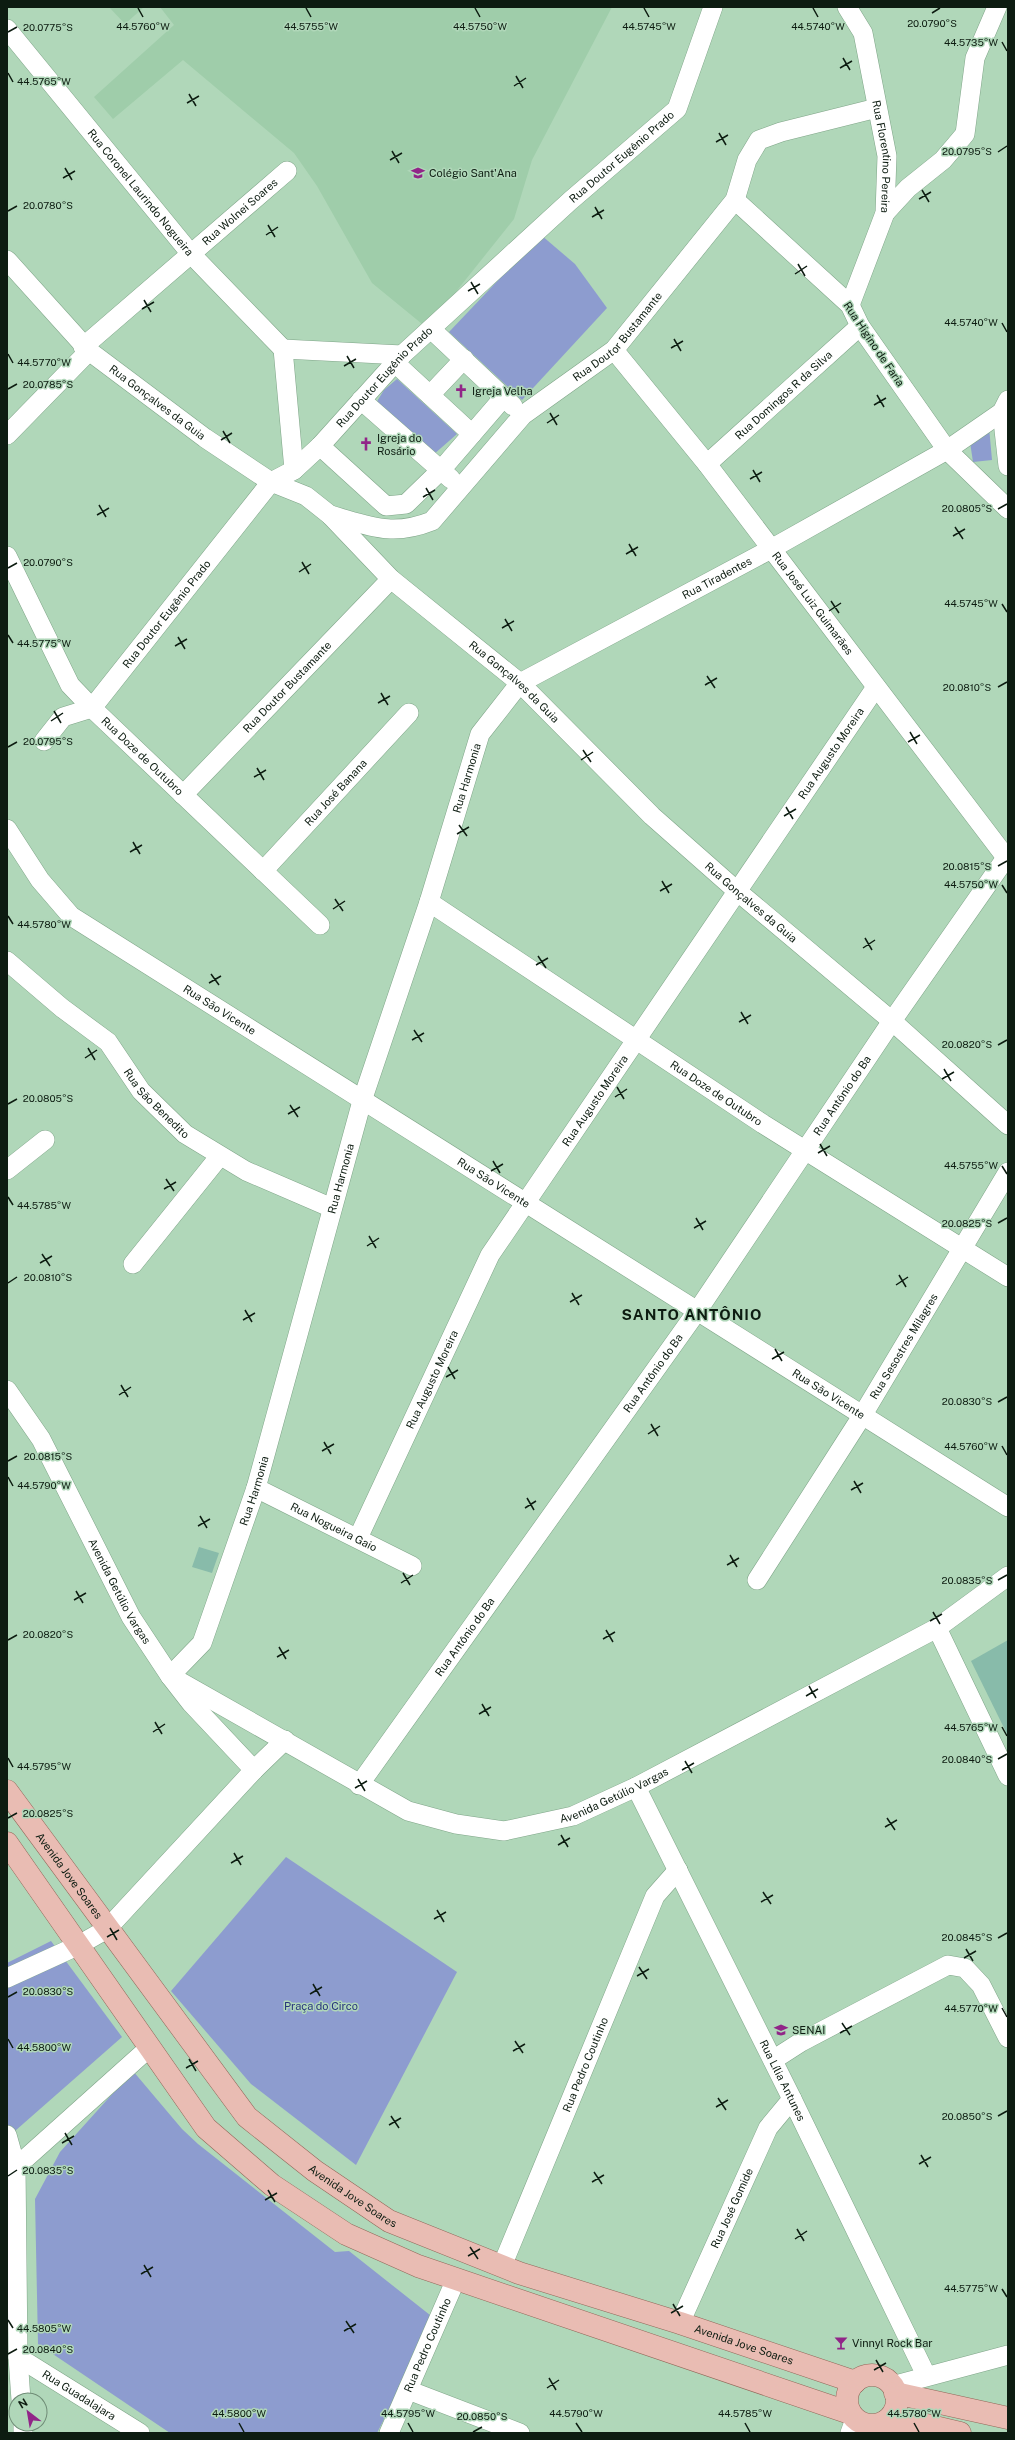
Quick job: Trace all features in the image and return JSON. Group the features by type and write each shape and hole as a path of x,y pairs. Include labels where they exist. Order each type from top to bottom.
{"main road":[{"name":"Avenida Jove Soares","path":"7,1791 107,1929 247,2117 315,2171 389,2221 502,2266 680,2322 855,2382"},
{"path":"7,1843 206,2128 272,2185 346,2234 418,2266 852,2422 871,2425 886,2421 922,2424 960,2433"},
{"path":"852,2422 847,2396 855,2382 871,2375 886,2380 894,2389 1008,2418"},
{"path":"886,2421 895,2408 894,2389"}],"street":[{"name":"Rua Doutor Eugênio Prado","path":"92,708 271,482 294,470 320,446 398,358 570,201 677,109 713,7"},
{"name":"Rua Florentino Pereira","path":"847,7 863,34 886,156 885,213 850,305"},
{"path":"885,213 908,188 942,160 965,134 975,58 999,17"},
{"name":"Rua Coronel Laurindo Nogueira","path":"7,29 191,254 282,349"},
{"name":"Rua Doutor Bustamante","path":"330,515 386,531 414,528 432,521 523,415 614,350 735,200 747,160 759,140 781,132 877,108"},
{"name":"Rua Wolnei Soares","path":"86,349 191,254 287,171"},
{"name":"Rua Higino de Faria","path":"735,200 850,305 860,326 947,450 1008,509"},
{"name":"Rua Gonçalves da Guia","path":"7,260 86,349 205,438 271,482 306,496 330,515 392,579 520,683 652,816 737,891 892,1021 1008,1125"},
{"name":"Rua Domingos R da Silva","path":"707,464 860,326"},
{"path":"430,329 523,415"},
{"path":"7,435 86,349"},
{"path":"294,470 282,349 398,358 430,395 472,434"},
{"name":"Rua José Luiz Guimarães","path":"614,350 707,464 1007,857"},
{"path":"430,395 464,359"},
{"path":"320,446 386,506 406,504 441,470 504,397"},
{"path":"361,400 461,488"},
{"path":"1005,406 1008,466"},
{"name":"Rua Tiradentes","path":"520,683 771,549 947,450 1005,406"},
{"name":"Rua Doze de Outubro","path":"7,556 70,685 92,708 320,925"},
{"name":"Rua Doutor Bustamante","path":"183,795 392,579"},
{"name":"Rua Harmonia","path":"170,1676 202,1644 256,1488 362,1101 429,902 480,734 520,683"},
{"name":"Rua Augusto Moreira","path":"358,1538 490,1255 876,687"},
{"path":"44,740 62,717 92,708"},
{"name":"Rua José Banana","path":"263,871 409,713"},
{"name":"Rua São Vicente","path":"7,829 40,880 71,916 362,1101 698,1310 862,1416 1008,1507"},
{"name":"Rua Antônio do Ba","path":"358,1785 698,1310 807,1151 892,1021 1007,857"},
{"name":"Rua Doze de Outubro","path":"429,902 636,1040 807,1151 1008,1277"},
{"name":"Rua São Benedito","path":"7,962 62,1008 108,1042 141,1091 185,1134 219,1157 246,1171 332,1208"},
{"path":"7,1170 45,1140"},
{"path":"133,1264 219,1157"},
{"name":"Rua Sesostres Milagres","path":"757,1580 862,1416 1008,1172"},
{"name":"Avenida Getúlio Vargas","path":"7,1390 41,1439 130,1617 170,1676 285,1740 358,1785 408,1811 456,1824 504,1831 573,1816 636,1787 937,1628 1008,1576"},
{"name":"Rua Nogueira Gaio","path":"256,1488 412,1566"},
{"path":"937,1628 1008,1776"},
{"path":"170,1676 191,1703 254,1770"},
{"path":"7,1978 78,1946 107,1929 254,1770 285,1740"},
{"name":"Rua Lília Antunes","path":"636,1787 773,2060 926,2375"},
{"name":"Rua Pedro Coutinho","path":"502,2266 655,1896 678,1870"},
{"path":"773,2060 801,2042 948,1965 964,1968 981,1985 1008,2038"},
{"path":"16,2167 150,2047"},
{"name":"Rua José Gomide","path":"680,2322 768,2128 792,2099"},
{"path":"7,2135 16,2167 18,2357 20,2392"},
{"name":"Rua Pedro Coutinho","path":"389,2433 456,2279"},
{"path":"894,2389 926,2375 1008,2355"},
{"name":"Rua Guadalajara","path":"18,2357 140,2433"},
{"path":"408,2390 520,2433"}],"shaded area":[{"path":"109,7 144,7 125,24"},
{"name":"Colégio Sant'Ana","path":"160,7 612,7 532,160 514,219 427,328 372,283 317,186 294,153 183,60 113,119 94,97 174,25"}],"green space":[{"path":"541,235 575,264 607,308 522,400 449,332"},
{"path":"397,379 457,434 433,455 376,403 384,390"},
{"path":"989,427 992,460 973,462 970,442"},
{"name":"Praça do Circo","path":"286,1857 457,1972 356,2165 251,2084 171,1991"},
{"path":"51,1941 122,2037 7,2138 7,1963"},
{"path":"133,2071 182,2129 198,2144 335,2252 349,2251 435,2319 377,2433 170,2433 38,2344 35,2199 60,2152"}],"building":[{"path":"199,1547 219,1553 212,1573 192,1567"},
{"path":"1008,1640 1008,1736 971,1661"}],"place":[{"name":"Colégio Sant'Ana","path":"418,173"},
{"name":"Igreja Velha","path":"461,391"},
{"name":"Igreja do Rosário","path":"366,444"},
{"name":"SENAI","path":"781,2030"},
{"name":"Vinnyl Rock Bar","path":"841,2343"}],"district":[{"name":"SANTO ANTÔNIO","path":"692,1314"}]}
